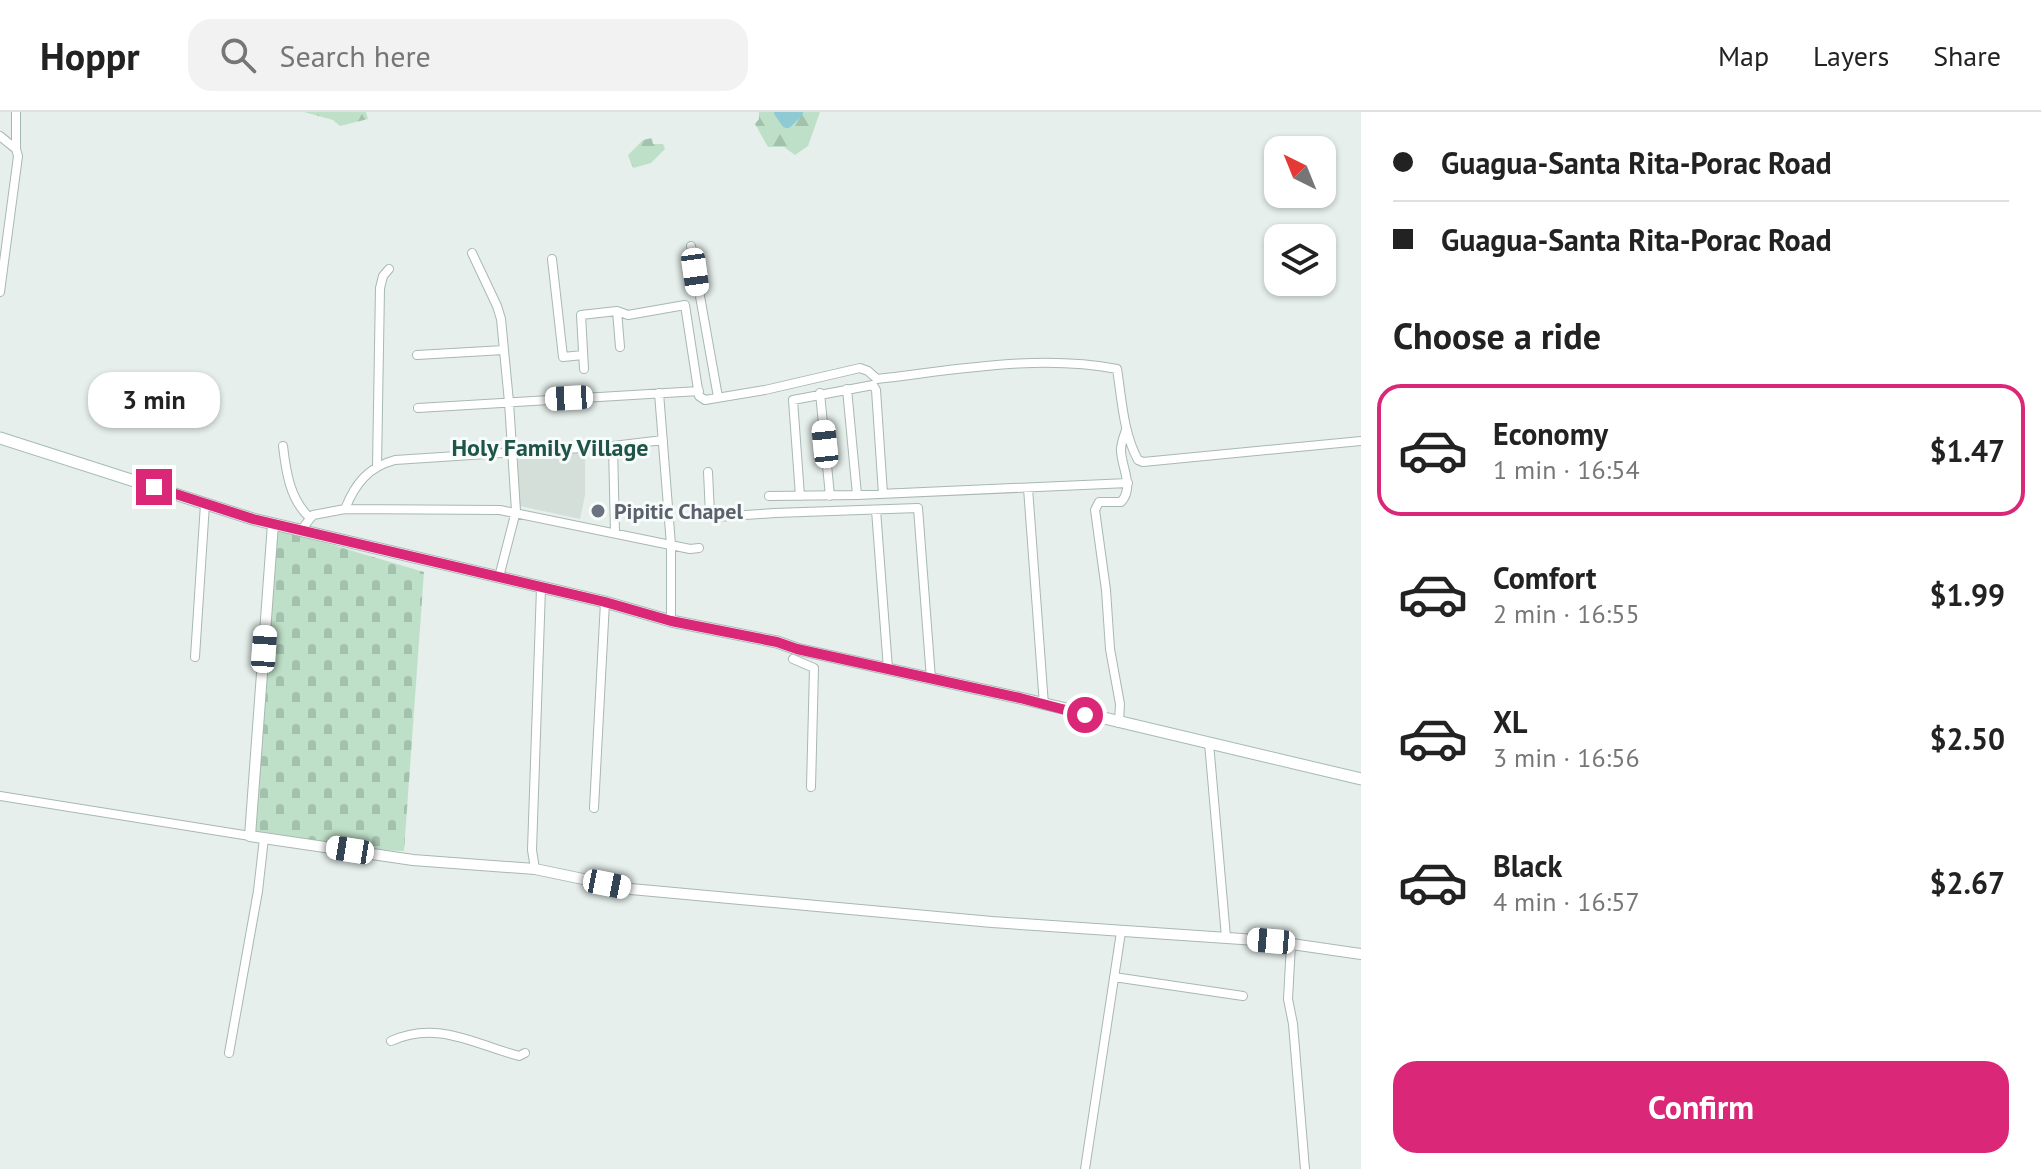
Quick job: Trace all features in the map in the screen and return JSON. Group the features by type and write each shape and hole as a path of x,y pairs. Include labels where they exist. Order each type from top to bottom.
{"main road":[{"path":"0,438 273,524 605,602 671,621 777,642 1361,779"}],"street":[{"path":"0,292 18,161 16,112"},
{"path":"0,136 16,149"},
{"path":"691,246 718,397"},
{"path":"472,253 497,306 509,402 516,511 499,577"},
{"path":"552,259 563,357 583,355"},
{"path":"377,467 380,288 383,276 389,269"},
{"path":"584,369 581,315 617,311 628,315 685,305 701,398 765,390 860,368 877,379 972,366 1090,364 1117,369 1126,430 1134,453 1143,462 1361,441"},
{"path":"617,311 620,347"},
{"path":"417,355 504,350"},
{"path":"800,496 792,403 796,399 820,393 870,385 875,386 883,494"},
{"path":"847,389 857,495"},
{"path":"418,408 699,391"},
{"path":"659,393 671,545 671,621"},
{"path":"820,393 830,496"},
{"path":"1119,723 1095,510 1099,502 1121,502 1127,494 1121,447 1126,430"},
{"path":"345,509 358,483 377,467 404,459 663,440"},
{"path":"283,446 298,507 309,517"},
{"path":"613,446 615,533"},
{"path":"1122,459 1134,453"},
{"path":"708,472 712,517 918,508 931,679"},
{"path":"769,496 1128,483"},
{"path":"1028,488 1044,705"},
{"path":"195,657 205,504"},
{"path":"301,530 309,517 317,513 345,509 516,511 690,549 699,548"},
{"path":"876,510 888,669"},
{"path":"250,836 273,524"},
{"path":"535,869 532,850 541,588"},
{"path":"594,808 605,602"},
{"path":"793,659 814,668 811,787"},
{"path":"1209,743 1226,937"},
{"path":"0,796 413,860 535,869 631,889 1121,932 1226,937 1361,954"},
{"path":"229,1053 258,891 264,838"},
{"path":"1085,1169 1121,932"},
{"path":"1291,944 1288,999 1293,1024 1305,1169"},
{"path":"1114,977 1243,996"},
{"path":"391,1041 408,1034 432,1033 477,1041 519,1056 525,1053"}],"shaded area":[{"path":"585,451 585,495 580,519 520,506 517,456"}],"green space":[{"path":"304,112 366,112 368,119 340,126 333,120"},
{"path":"759,112 820,112 808,146 795,155 784,147 768,147 755,124"},
{"path":"652,138 653,144 663,144 665,149 651,163 633,168 628,155 643,140"},
{"path":"275,528 424,572 404,851 377,850 256,832"}],"waterway":[{"path":"780,112 787,122 797,112"}],"place":[{"name":"Pipitic Chapel","path":"598,511"}],"district":[{"name":"Holy Family Village","path":"550,448"}],"route":[{"path":"154,487 253,519 605,602 671,621 777,642 1085,715"}]}
